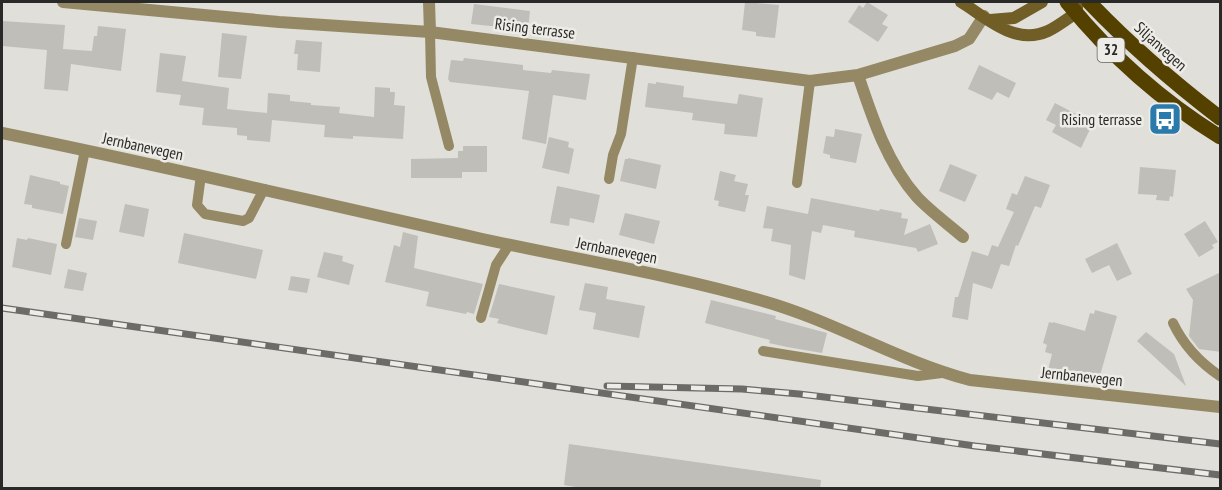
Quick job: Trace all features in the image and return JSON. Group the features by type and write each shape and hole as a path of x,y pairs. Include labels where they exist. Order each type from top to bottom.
{"main road":[{"path":"961,2 1010,33 1019,36 1047,32 1074,5"},
{"path":"987,18 1014,18 1042,2"},
{"name":"Siljanvegen","path":"1089,2 1126,40 1184,91 1221,118"},
{"name":"32","path":"1074,5 1120,59 1159,94 1221,137"}],"street":[{"name":"Rising terrasse","path":"63,2 146,5 279,22 430,32 810,81 858,75 955,46 969,39 987,18"},
{"path":"429,2 430,32"},
{"path":"858,75 873,122 898,170 917,197 963,237"},
{"name":"Jernbanevegen","path":"2,133 201,175 509,245 700,284 811,316 942,373 970,380 1221,407"}],"lane":[{"path":"430,32 431,77 449,146"},
{"path":"609,179 613,155 621,134 633,57"},
{"path":"797,183 810,81"},
{"path":"66,244 85,150"},
{"path":"201,175 197,205 205,214 243,221 249,218 264,189"},
{"path":"481,318 496,265 509,245"},
{"path":"1173,323 1189,350 1206,367 1221,376"},
{"path":"763,351 918,376 942,373"}],"building":[{"path":"745,2 779,5 775,38 756,36 756,32 742,30"},
{"path":"867,2 888,15 882,24 888,27 878,42 848,22 859,5 863,8"},
{"path":"474,4 530,11 528,30 471,24"},
{"path":"2,21 65,25 63,49 92,51 98,26 126,29 121,71 71,64 68,91 44,89 47,50 2,46"},
{"path":"222,33 247,36 241,79 218,77"},
{"path":"296,40 322,42 320,72 297,70 298,54 294,54"},
{"path":"160,53 186,56 182,81 229,88 227,109 267,113 268,93 290,95 290,101 340,107 339,113 374,117 375,87 390,88 390,92 395,92 394,105 405,106 403,139 324,137 325,125 272,120 270,142 247,140 247,136 237,135 237,128 202,125 204,108 179,105 181,95 156,92"},
{"path":"464,58 523,65 523,70 590,74 586,100 553,95 546,144 522,139 529,91 450,82 448,79 451,60 463,61"},
{"path":"979,65 1016,83 1009,98 997,92 992,100 968,89"},
{"path":"656,82 684,86 683,97 737,104 739,94 763,98 757,137 724,134 725,124 692,120 693,113 645,107 648,83 656,84"},
{"path":"1055,103 1093,123 1081,148 1052,132 1056,125 1046,120"},
{"path":"835,129 862,134 856,163 830,158 830,155 823,153 826,136 834,137"},
{"path":"549,137 569,142 568,147 574,149 569,174 542,168"},
{"path":"463,146 487,146 487,172 462,172 462,178 411,178 411,159 458,158 458,151 463,151"},
{"path":"625,159 661,165 656,189 620,181"},
{"path":"950,164 977,175 965,202 939,191"},
{"path":"1140,167 1176,170 1173,197 1170,196 1169,201 1156,200 1157,195 1138,194"},
{"path":"720,171 736,175 734,181 748,184 745,195 749,195 745,212 718,206 719,201 714,200"},
{"path":"30,175 69,186 63,214 32,208 32,205 24,204"},
{"path":"1025,176 1050,185 1041,208 1035,206 1018,246 1016,245 1009,266 1001,264 992,289 973,283 968,320 952,317 955,297 958,297 972,251 988,256 992,245 998,247 1014,212 1006,209 1012,193 1017,195"},
{"path":"557,186 600,195 594,223 570,218 569,226 550,223"},
{"path":"811,198 902,213 901,218 908,219 904,235 930,224 938,244 918,252 916,248 854,237 855,231 823,225 821,233 812,231 805,280 789,275 791,245 771,241 773,229 763,228 767,206 808,214"},
{"path":"125,204 149,209 144,237 119,232"},
{"path":"625,213 660,221 654,244 619,235"},
{"path":"79,218 97,221 93,240 75,237"},
{"path":"1205,221 1218,242 1212,245 1214,248 1199,257 1184,234"},
{"path":"403,232 418,236 414,268 483,284 474,314 426,306 429,292 385,282 394,245 400,247"},
{"path":"184,233 263,250 256,279 178,263"},
{"path":"17,238 57,244 51,275 12,267"},
{"path":"1117,243 1132,274 1117,281 1109,265 1092,273 1085,259"},
{"path":"324,252 343,256 342,261 354,265 349,285 317,277"},
{"path":"68,269 87,273 83,291 64,288"},
{"path":"1221,272 1221,352 1199,349 1189,336 1193,300 1186,289"},
{"path":"291,276 310,279 307,293 288,290"},
{"path":"585,283 608,287 606,299 645,306 639,338 593,329 596,313 579,310"},
{"path":"499,284 555,296 547,335 497,323 499,319 489,317"},
{"path":"711,300 776,316 775,319 827,333 822,353 769,343 770,340 705,323"},
{"path":"1095,310 1117,316 1099,379 1047,374 1052,354 1045,352 1047,345 1043,343 1049,322 1085,331 1090,313 1094,314"},
{"path":"1146,332 1174,354 1186,386 1137,341"},
{"path":"569,444 821,480 820,489 587,489 564,485"}],"railway":[{"path":"2,308 975,446 1220,475"},
{"path":"607,386 742,389 799,394 1220,444"}],"place":[{"name":"Rising terrasse","path":"1165,119"}]}
